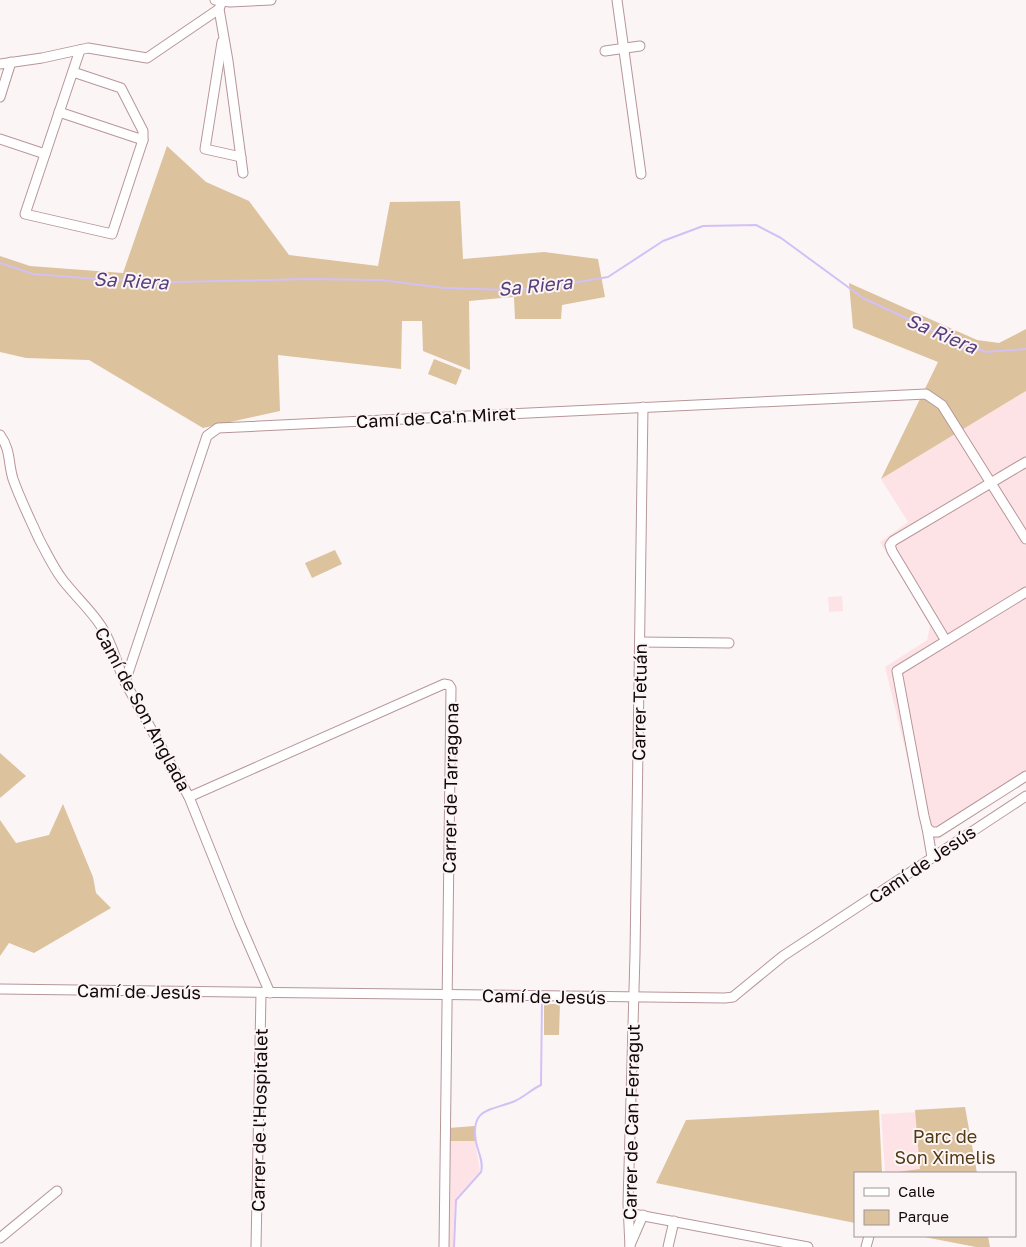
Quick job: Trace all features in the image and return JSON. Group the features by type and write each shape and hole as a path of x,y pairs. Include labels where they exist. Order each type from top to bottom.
{"street":[{"path":"0,64 49,57 88,48 147,58 219,3 271,0"},
{"path":"617,0 641,174"},
{"path":"219,3 243,173"},
{"path":"223,34 205,149 241,157"},
{"path":"604,51 640,46"},
{"path":"73,72 121,88 143,131 143,140 112,234 25,214 80,50"},
{"path":"0,97 11,62"},
{"path":"59,112 143,140"},
{"path":"0,139 45,154"},
{"name":"Camí de Ca'n Miret","path":"125,682 207,436 218,428 926,394 942,405 991,483"},
{"name":"Carrer Tetuán","path":"634,997 644,407"},
{"name":"Camí de Son Anglada","path":"0,435 10,455 12,476 39,539 61,578 100,625 111,642 125,682 189,797 266,993"},
{"path":"946,641 892,552 890,545 893,540 1026,462"},
{"path":"991,483 1026,539"},
{"path":"932,857 930,830 897,671 1026,592"},
{"path":"640,642 729,643"},
{"name":"Carrer de Tarragona","path":"189,797 444,684 449,685 451,688 448,995"},
{"name":"Camí de Jesús","path":"930,830 938,832 1026,776"},
{"name":"Camí de Jesús","path":"0,989 732,997 783,956 1026,796"},
{"name":"Carrer de l'Hospitalet","path":"256,1247 266,993"},
{"path":"444,1247 448,995"},
{"name":"Carrer de Can Ferragut","path":"629,1247 628,1213 634,997"},
{"path":"0,1238 57,1191"},
{"path":"628,1213 801,1246"},
{"name":"Carrer de Can Ferragut","path":"629,1247 643,1215"},
{"path":"668,1247 674,1221"}],"shaded area":[{"path":"1026,391 1026,781 927,846 885,667 927,640 930,626 880,542 908,522 881,479"},
{"path":"842,596 843,611 829,612 828,597"},
{"path":"919,1112 923,1171 885,1172 881,1114"},
{"path":"475,1126 475,1141 480,1171 455,1199 453,1247 447,1247 449,1128"}],"green space":[{"path":"167,146 206,182 249,201 289,255 378,266 390,202 460,201 463,259 544,252 598,259 605,297 562,305 561,319 515,319 514,297 469,301 470,370 423,351 422,321 402,321 401,369 278,355 280,411 203,428 89,360 26,358 0,352 0,256 30,266 123,273"},
{"path":"849,283 977,340 999,343 1026,329 1026,391 881,479 938,362 853,328"},
{"path":"434,359 462,370 456,385 428,374"},
{"path":"335,550 342,564 312,578 305,563"},
{"path":"0,753 26,776 0,798"},
{"path":"63,804 93,877 96,893 111,908 34,953 9,943 0,956 0,820 16,843 49,835"},
{"path":"544,1004 560,1004 559,1035 544,1035"},
{"name":"Parc de Son Ximelis","path":"965,1107 977,1172 898,1172 920,1169 915,1110"},
{"name":"Parc de Son Ximelis","path":"879,1110 882,1172 854,1172 854,1223 656,1183 686,1120"},
{"path":"475,1126 475,1141 448,1141 449,1128"},
{"path":"924,1237 988,1237 990,1247 976,1247"}],"waterway":[{"name":"Sa Riera","path":"0,263 33,274 98,279 175,282 308,279 381,280 445,288 508,290 555,286 608,277 663,241 703,226 756,225 781,238 863,298 940,334 986,352 1026,349"},
{"path":"454,1247 456,1200 481,1172 482,1168 475,1131 479,1116 484,1112 518,1099 541,1085 542,1000"}]}
